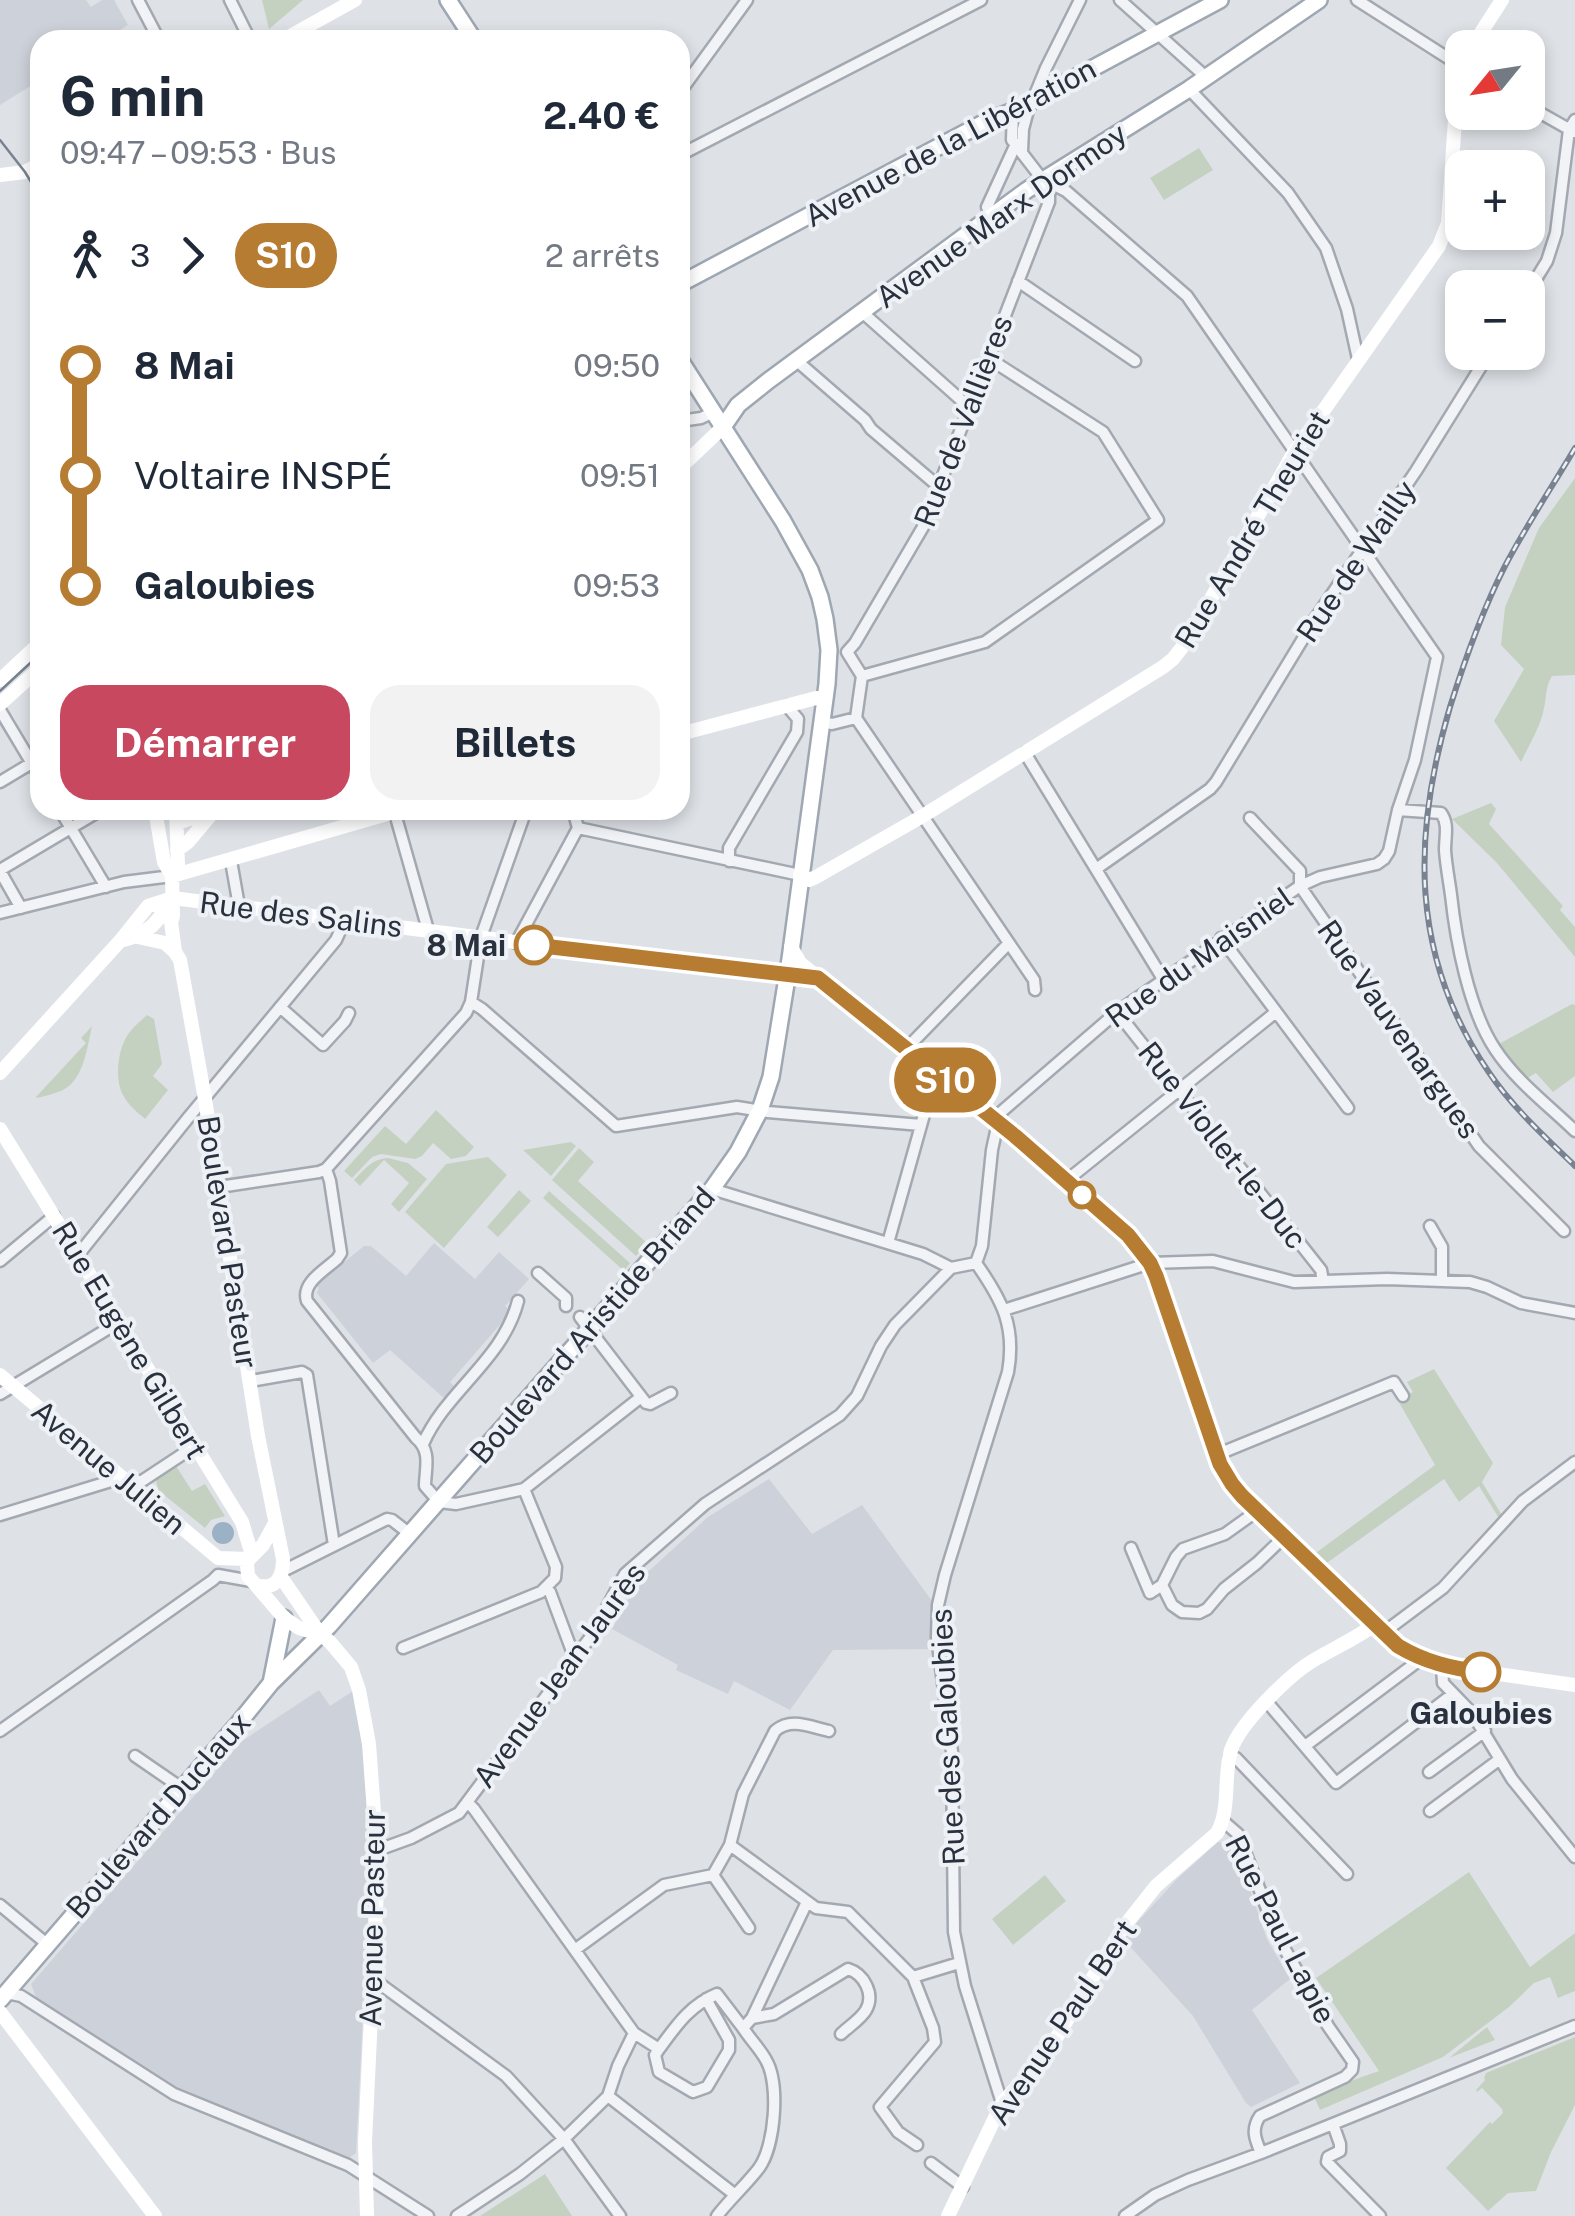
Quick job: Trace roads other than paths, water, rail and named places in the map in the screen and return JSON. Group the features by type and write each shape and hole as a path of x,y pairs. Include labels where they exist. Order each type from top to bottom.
{"main road":[{"path":"301,30 355,0"},
{"path":"448,0 468,30"},
{"name":"Avenue de la Libération","path":"690,278 1220,0"},
{"name":"Avenue Marx Dormoy","path":"690,458 723,427 738,405 991,216 1319,0"},
{"path":"1483,30 1502,0"},
{"name":"Rue André Theuriet","path":"800,875 809,880 816,877 921,817 1177,655 1295,450 1439,246 1446,230 1456,130"},
{"path":"0,158 6,174"},
{"name":"Boulevard Aristide Briand","path":"320,1634 439,1502 585,1323 712,1189 738,1152 760,1110 774,1063 822,722 828,650 820,596 801,538 690,375"},
{"name":"Avenue Marx Dormoy","path":"714,412 738,405"},
{"path":"0,680 30,653"},
{"path":"0,707 30,678"},
{"path":"690,731 825,698"},
{"name":"Boulevard Pasteur","path":"158,820 164,862 172,876 174,916 180,922 183,949 178,956 282,1570 320,1634"},
{"name":"Boulevard Pasteur","path":"172,876 178,865 176,820"},
{"path":"177,850 207,820"},
{"path":"172,876 367,820"},
{"path":"138,937 159,921 173,898"},
{"path":"0,1073 148,906 173,898"},
{"name":"Rue des Salins","path":"173,898 818,978"},
{"path":"120,941 138,937 166,943 178,956"},
{"path":"791,947 800,963 999,1124 1128,1235 1150,1263 1216,1455 1232,1484 1379,1629 1398,1646 1442,1666 1575,1685"},
{"name":"Rue Eugène Gilbert","path":"0,1129 242,1522 253,1555"},
{"name":"Avenue Julien","path":"0,1376 7,1390 218,1558"},
{"path":"275,1524 246,1570 284,1618 320,1634"},
{"path":"218,1558 270,1550 275,1553 282,1570 274,1585 262,1587 254,1583"},
{"path":"271,1683 284,1618"},
{"path":"1224,1821 1230,1756 1240,1730 1310,1662 1379,1629"},
{"name":"Boulevard Duclaux","path":"3,1996 271,1683 320,1634"},
{"name":"Avenue Pasteur","path":"320,1634 348,1663 359,1690 369,1744 378,1850 365,2142 367,2216"},
{"name":"Avenue Paul Bert","path":"948,2216 1002,2104 1046,2056 1122,1929 1156,1886 1210,1840 1224,1821"},
{"path":"0,2012 149,2214"}],"street":[{"path":"138,0 154,30"},
{"path":"230,0 245,30"},
{"path":"690,78 747,0"},
{"path":"690,150 980,0"},
{"path":"991,216 986,207 1018,148 1046,68 1080,0"},
{"path":"1120,0 1206,77"},
{"path":"1357,0 1445,54"},
{"path":"1046,68 1067,81"},
{"path":"1189,89 1288,193 1326,248 1347,309 1358,360"},
{"path":"1013,111 1012,133 1018,148 1043,179 1066,190 1187,296 1437,657 1415,760 1398,810 1445,816 1456,939 1480,1017 1494,1048 1522,1083 1575,1131"},
{"path":"1541,270 1556,233 1573,128 1545,114"},
{"name":"Rue de Vallières","path":"847,652 916,542 1049,202 1043,179"},
{"path":"1018,281 1135,361"},
{"path":"862,312 968,409"},
{"path":"862,676 985,642 1158,520 1103,432 988,358"},
{"path":"797,361 865,420 870,430 938,486"},
{"name":"Rue de Wailly","path":"1096,869 1210,789 1224,771 1315,619 1364,550 1479,370"},
{"path":"690,419 714,412"},
{"path":"828,650 840,648 847,652 862,676 856,718 1034,980 1035,990"},
{"path":"729,861 729,848 797,732 798,719 787,706"},
{"path":"0,707 30,751"},
{"path":"822,722 832,724 856,718"},
{"path":"1025,753 1163,979"},
{"path":"0,782 30,764"},
{"name":"Rue du Maisniel","path":"999,1124 1000,1113 1117,1012 1221,938 1300,886 1384,860 1398,810"},
{"name":"Rue Vauvenargues","path":"1250,818 1300,871 1300,886 1479,1146 1564,1231"},
{"path":"66,820 106,887"},
{"path":"21,908 0,870 84,820"},
{"path":"399,820 428,930"},
{"path":"219,1188 326,1168 466,1014 481,937 522,820"},
{"path":"516,942 578,828 575,820"},
{"path":"578,828 800,875"},
{"path":"231,860 239,906"},
{"path":"0,913 106,887 172,876"},
{"path":"78,1255 336,940 345,920"},
{"path":"1221,938 1348,1108"},
{"path":"906,1049 1008,944"},
{"path":"470,1002 482,1008 616,1126 736,1107 922,1125"},
{"path":"280,1007 323,1045 350,1013"},
{"name":"Rue Viollet-le-Duc","path":"1117,1012 1321,1270 1323,1281"},
{"path":"1066,1180 1276,1012"},
{"path":"888,1243 936,1072"},
{"path":"712,1189 929,1256 951,1268 976,1263 982,1246 992,1150 999,1124"},
{"path":"326,1168 340,1253 306,1286 304,1293 423,1444 426,1486 439,1502 456,1504 524,1489 641,1397"},
{"path":"0,1261 54,1216"},
{"path":"1430,1226 1442,1247 1442,1281"},
{"path":"1004,1310 1150,1263 1214,1261 1294,1282 1387,1278 1470,1282 1521,1303 1575,1312"},
{"name":"Rue des Galoubies","path":"976,1263 1004,1310 1012,1352 945,1575 936,1637 952,1752 954,1932 959,1963 1002,2104"},
{"name":"Avenue Jean Jaurès","path":"378,1850 411,1838 459,1812 592,1635 626,1574 705,1504 840,1415 857,1396 888,1334 951,1268"},
{"path":"538,1273 566,1298 566,1306"},
{"path":"423,1444 432,1425 498,1346 518,1301"},
{"path":"7,1390 120,1322"},
{"path":"585,1323 646,1403 671,1393"},
{"path":"251,1381 302,1372 307,1375 334,1545"},
{"path":"1216,1455 1394,1382 1403,1396"},
{"path":"0,1515 111,1481 142,1481 195,1446"},
{"path":"1379,1629 1444,1588 1523,1501 1575,1462"},
{"path":"403,1648 546,1589 556,1567 524,1489"},
{"path":"1130,1548 1150,1593 1162,1585 1183,1549 1225,1534 1258,1511"},
{"path":"282,1570 387,1518 410,1534"},
{"path":"1162,1585 1172,1604 1182,1612 1199,1613 1284,1537"},
{"path":"0,1731 213,1580 220,1566 218,1558"},
{"path":"218,1574 254,1583"},
{"path":"546,1589 577,1656"},
{"path":"1305,1746 1421,1659"},
{"path":"1442,1666 1443,1682 1472,1713 1512,1779 1575,1857"},
{"path":"1266,1702 1336,1783 1453,1694"},
{"path":"576,1949 664,1886 712,1875 730,1845 743,1794 775,1731 783,1724 829,1730"},
{"path":"1429,1772 1485,1731"},
{"path":"135,1756 182,1789"},
{"path":"1230,1756 1347,1874"},
{"path":"1430,1810 1500,1760"},
{"path":"467,1802 634,2033 659,2049"},
{"name":"Rue Paul Lapie","path":"1224,1821 1238,1834 1278,1937 1353,2062 1352,2070 1344,2077 1260,2116 1254,2137 1260,2153"},
{"path":"730,1845 816,1908 848,1912 913,1976 935,2042 880,2107 898,2132 917,2145"},
{"path":"712,1875 749,1928"},
{"path":"743,2028 752,2018 806,1902"},
{"path":"0,1905 47,1944"},
{"path":"913,1976 959,1963"},
{"path":"752,2018 774,2014 848,1970 857,1972 869,1996 866,2011 841,2034"},
{"path":"372,1982 506,2076 564,2139 620,2216"},
{"path":"706,1999 729,2040 728,2050 707,2086 693,2092 659,2072 656,2054 685,2014 706,1999 717,1994 768,2062 772,2077 771,2142 760,2166 717,2216"},
{"path":"3,1996 21,1996 174,2094 348,2164 428,2216"},
{"path":"1125,2216 1155,2195 1188,2180 1575,2026"},
{"path":"456,2216 520,2174 608,2096 634,2033"},
{"path":"608,2096 734,2194"},
{"path":"1332,2124 1340,2150 1327,2162 1380,2216"},
{"path":"931,2162 963,2187"}],"water":[{"path":"223,1522 231,1525 231,1541 223,1544 215,1541 212,1533 215,1525"}],"tram line":[{"path":"0,140 30,180"},
{"path":"0,691 30,663"}],"railway":[{"path":"1575,448 1505,566 1474,635 1438,755 1425,849 1425,894 1432,939 1444,984 1462,1028 1507,1097 1575,1166"}],"place":[{"name":"8 Mai","path":"534,945"},
{"name":"Galoubies","path":"1481,1672"}]}
